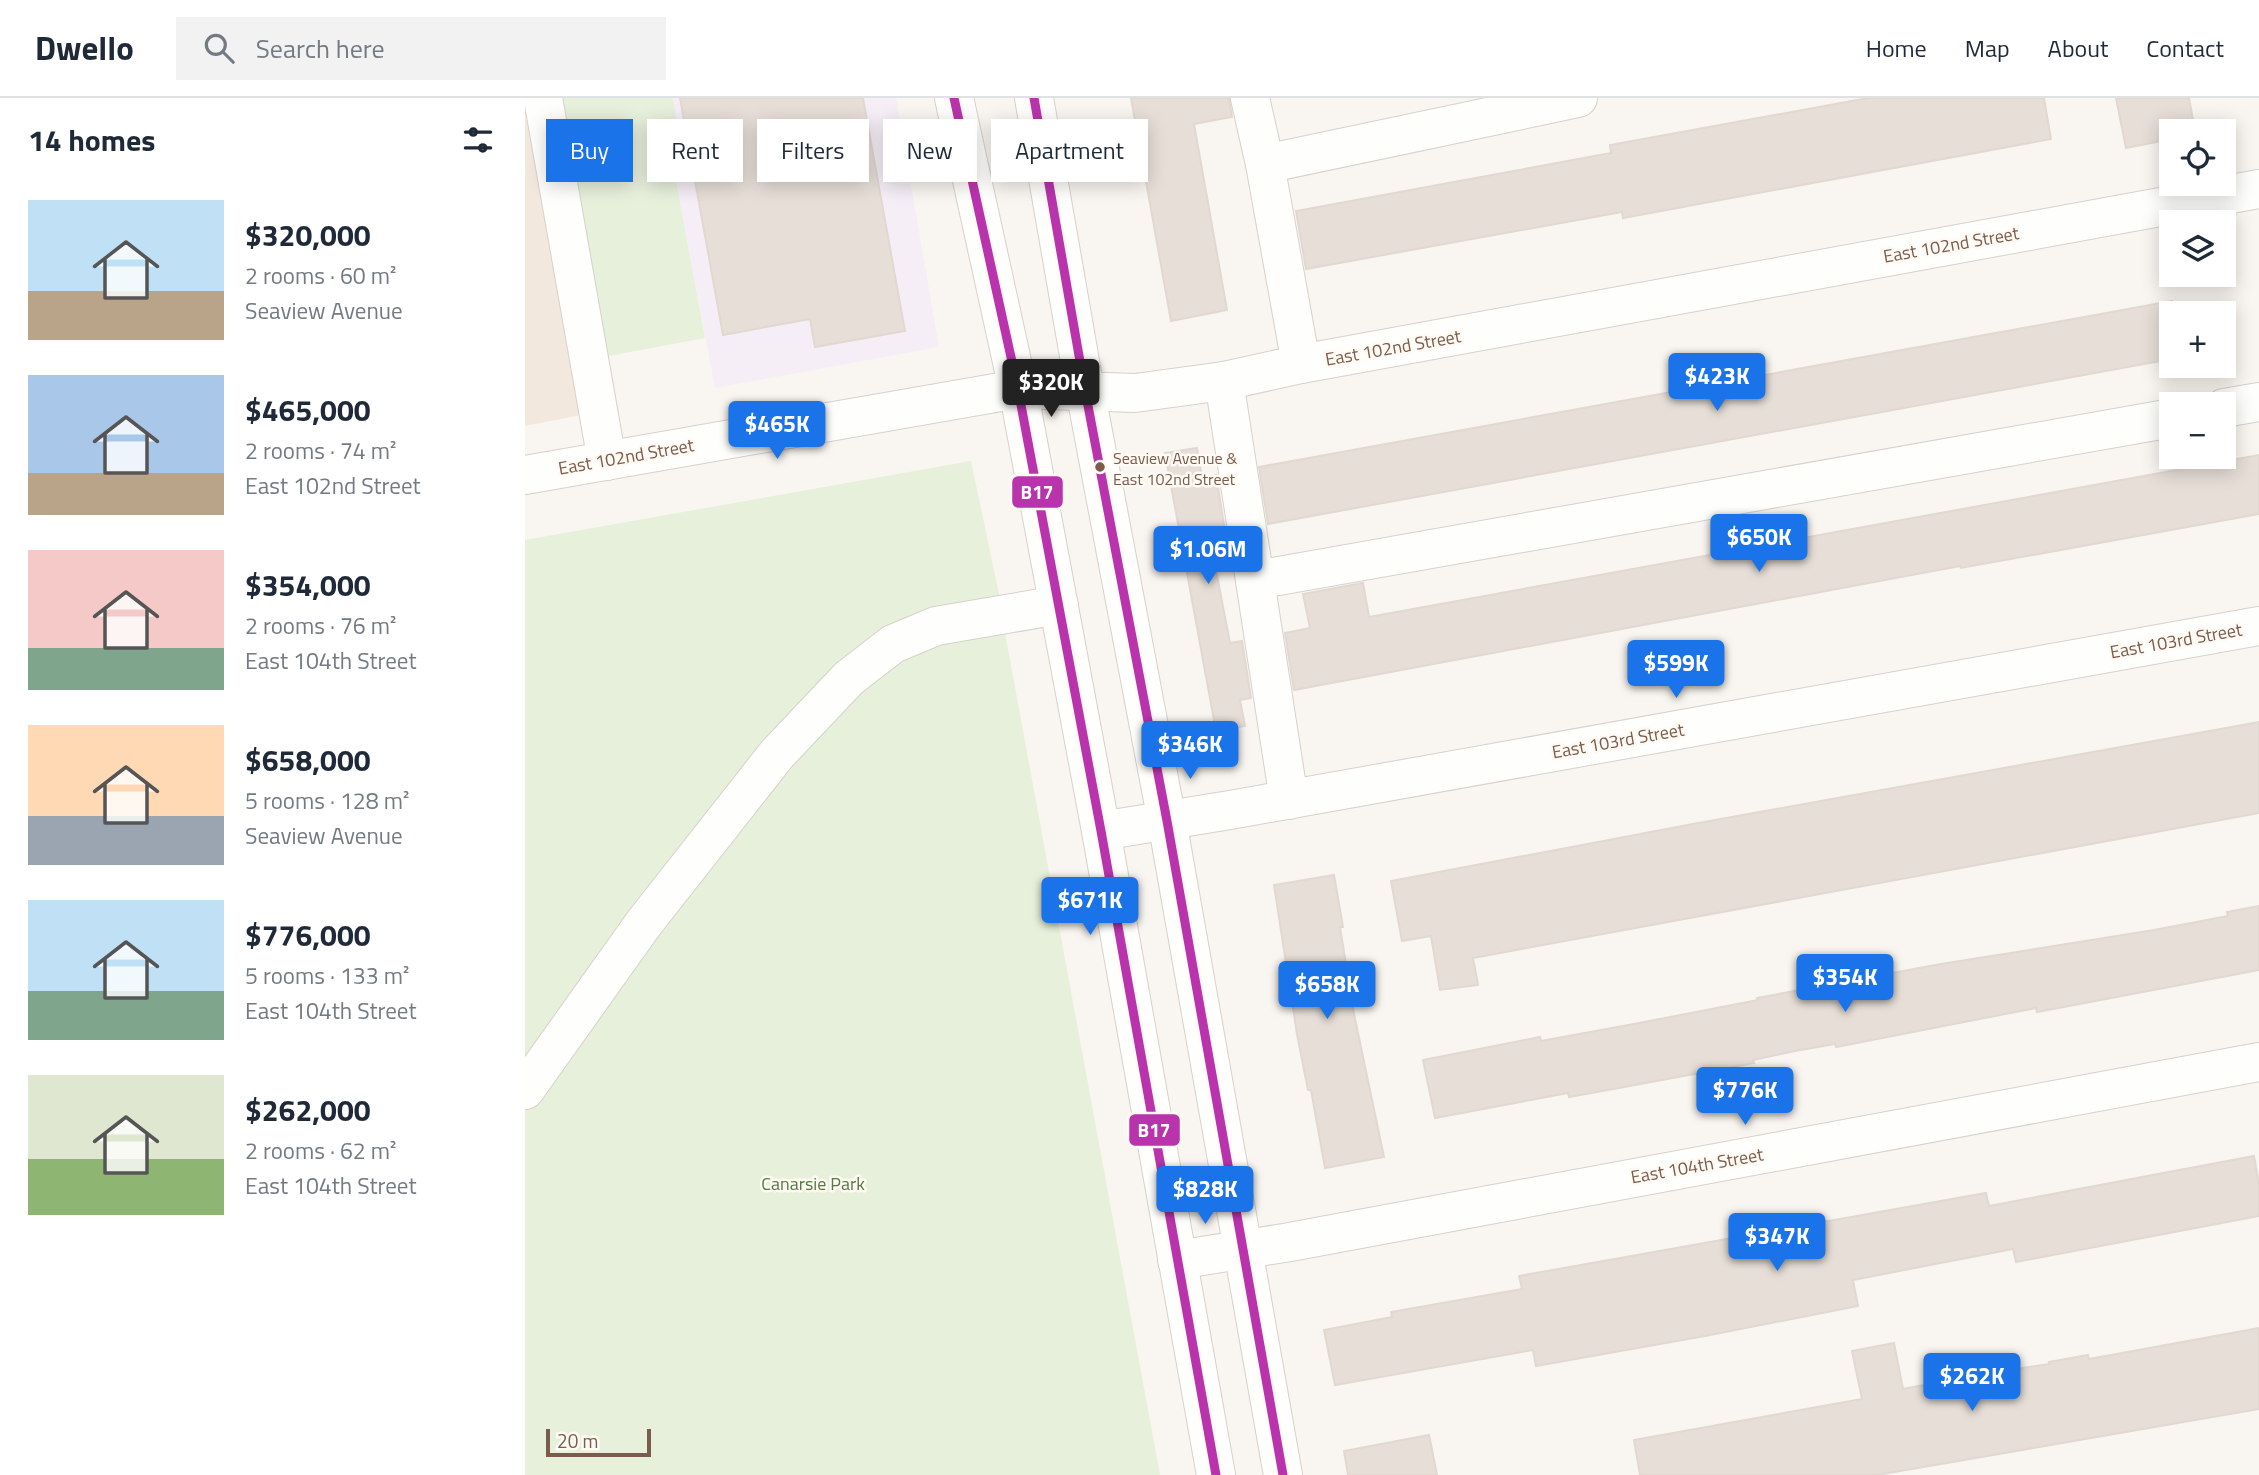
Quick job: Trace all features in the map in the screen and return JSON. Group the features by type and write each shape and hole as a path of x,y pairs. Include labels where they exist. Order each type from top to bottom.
{"street":[{"path":"543,98 607,461"},
{"path":"954,98 1018,389 1101,831 1216,1475"},
{"path":"1034,98 1085,390 1167,821 1283,1475"},
{"path":"1250,98 1265,164 1301,365"},
{"path":"1265,164 1578,98"},
{"name":"East 102nd Street","path":"525,475 1018,389 1135,393 1224,381 2259,189"},
{"path":"1224,381 1289,800"},
{"path":"2236,406 2259,402"},
{"path":"1256,580 2159,420"},
{"path":"525,1090 645,923 777,754 849,678 893,645 936,626 1059,605"},
{"name":"East 103rd Street","path":"1101,831 1289,800 2259,626"},
{"name":"East 104th Street","path":"1177,1260 1242,1251 2259,1062"}],"shaded area":[{"path":"525,98 601,411 525,426"},
{"path":"673,98 896,98 900,119 883,119 883,182 911,182 939,347 715,388 676,182 743,182 743,119 676,119"}],"green space":[{"path":"547,98 673,98 676,119 647,119 647,182 676,182 705,338 592,359 561,182 633,182 633,119 551,119"},
{"name":"Canarsie Park","path":"971,461 1000,599 1160,1475 525,1475 525,540"}],"building":[{"path":"680,98 863,98 867,119 757,119 757,182 869,182 869,131 905,331 815,347 810,319 723,335 695,182 743,182 743,119 684,119"},
{"path":"1131,98 1229,98 1232,117 1194,124 1227,310 1171,321 1146,182 1148,119 1135,119"},
{"path":"1868,98 2044,98 2051,139 1623,218 1622,212 1306,269 1296,211 1611,153 1610,145"},
{"path":"2116,98 2189,98 2193,119 2159,119 2159,142 2126,148"},
{"path":"2159,303 2159,361 1268,524 1259,467"},
{"path":"1197,448 1202,477 1216,475 1225,531 1212,534 1218,565 1215,565 1230,643 1242,641 1251,698 1240,700 1245,726 1216,731 1165,453"},
{"path":"2259,455 2259,514 1961,568 1960,566 1294,690 1285,633 1310,628 1303,594 1363,583 1369,617 2182,469 2236,469 2236,459"},
{"path":"2259,722 2259,813 1473,958 1478,985 1440,990 1431,936 1402,941 1391,881"},
{"path":"1334,875 1354,1014 1384,1157 1325,1168 1311,1090 1308,1090 1297,1034 1274,885"},
{"path":"2259,906 2259,970 2037,1012 2036,1008 1836,1047 1835,1044 1795,1051 1753,1060 1754,1063 1608,1090 1569,1097 1568,1093 1435,1118 1423,1060 1540,1037 1541,1041 1634,1024 1941,964 2154,930 2228,916 2227,912"},
{"path":"2254,1156 2259,1185 2259,1216 2016,1262 2013,1249 1853,1280 1858,1306 1705,1336 1536,1366 1533,1350 1335,1385 1324,1330 1392,1317 1391,1312 1522,1289 1519,1276 1986,1193 1989,1206"},
{"path":"2259,1328 2259,1409 1877,1475 1640,1475 1634,1440 1862,1399 1852,1351 1894,1343 1903,1389 2088,1355 2089,1359"},
{"path":"1429,1435 1437,1475 1348,1475 1344,1451"}],"transit line":[{"name":"B17","path":"954,98 1018,389 1101,831 1216,1475"},
{"name":"B17","path":"1034,98 1085,390 1167,821 1283,1475"}],"place":[{"name":"Seaview Avenue & East 102nd Street","path":"1100,467"}]}
